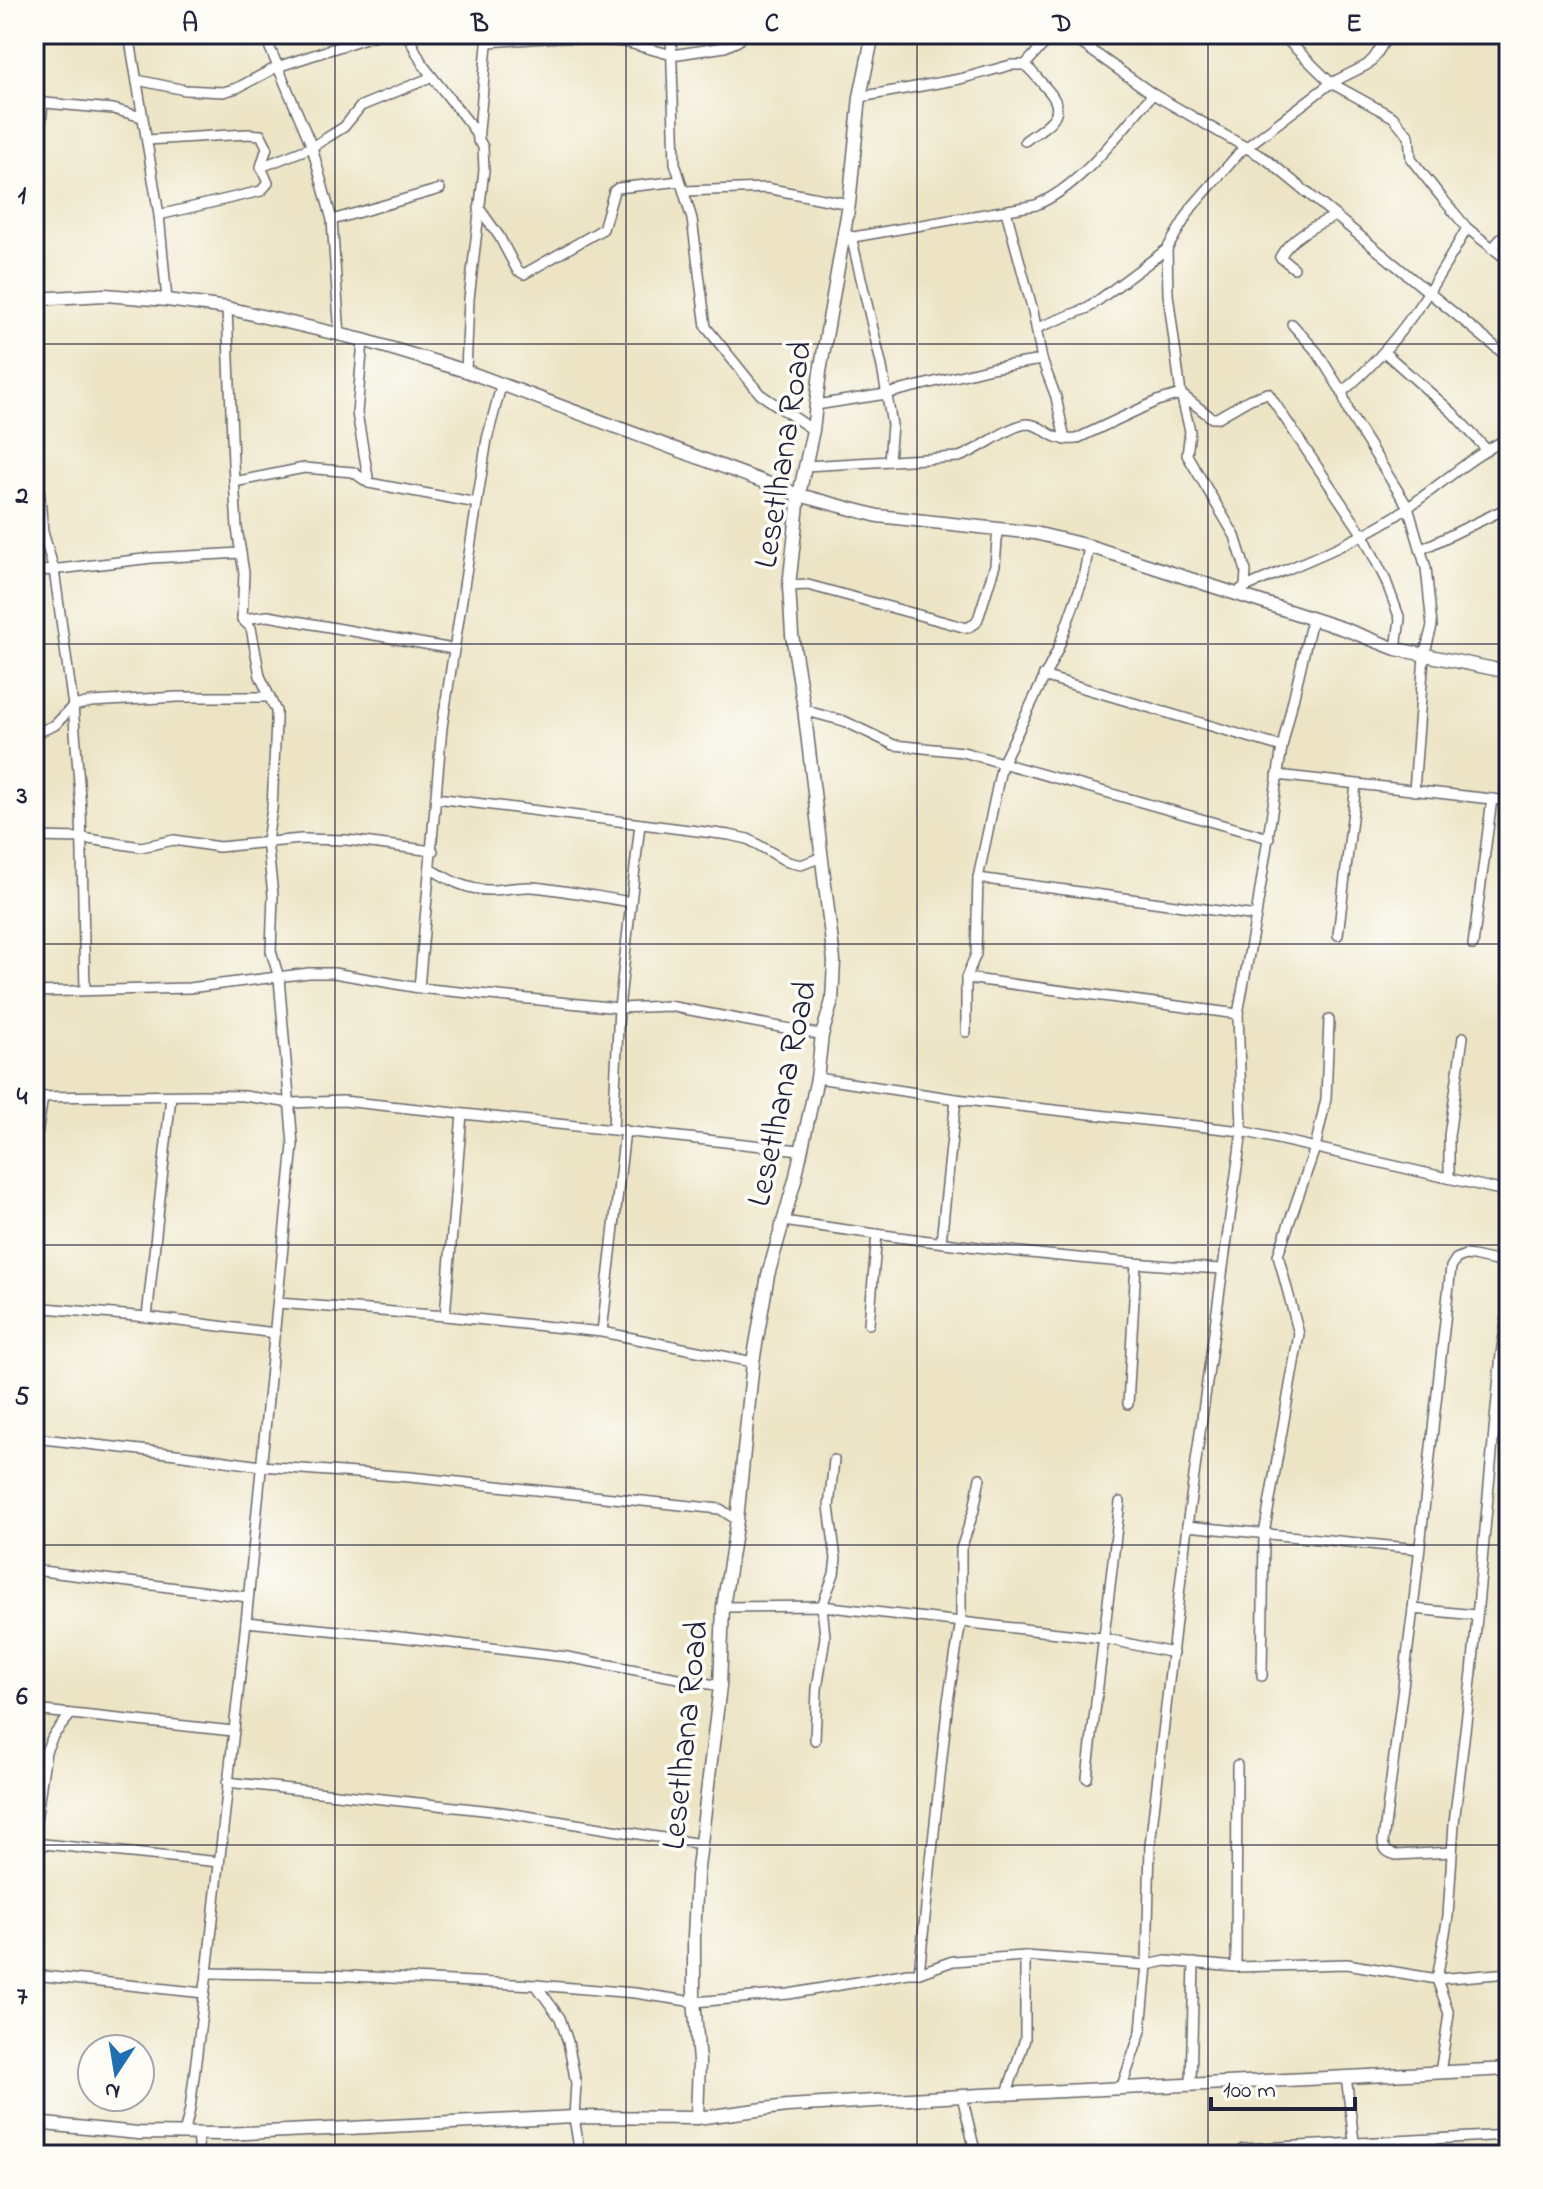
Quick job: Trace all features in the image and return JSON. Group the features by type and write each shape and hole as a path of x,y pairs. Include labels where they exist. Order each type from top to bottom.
{"street":[{"path":"129,34 159,215 167,300"},
{"path":"264,34 312,147 332,220 340,336"},
{"path":"137,80 185,90 223,92 277,67 378,34"},
{"path":"407,34 432,77 472,127 483,147 484,170 469,299 466,371"},
{"path":"671,34 675,163 692,219 706,327 760,394 813,430"},
{"path":"478,141 488,38 559,36 625,42 672,55 725,47 745,34"},
{"name":"Lesetlhana Road","path":"697,2118 699,2062 694,2002 694,1922 720,1686 723,1607 737,1520 753,1362 768,1275 817,1078 822,1035 832,1001 834,961 804,708 792,635 789,586 799,495 846,238 860,97 873,34"},
{"path":"1025,65 1053,34"},
{"path":"1068,34 1153,94 1266,159 1509,358"},
{"path":"1281,34 1331,83 1393,117 1409,136 1411,159 1467,228 1509,261"},
{"path":"1037,328 1088,308 1167,249 1192,207 1246,149 1331,83 1367,65 1389,34"},
{"path":"860,97 960,79 1011,65 1025,65 1059,106 1057,114 1025,141"},
{"path":"261,167 312,147 344,127 356,109 432,77"},
{"path":"889,461 892,425 846,238 1036,205 1069,186 1153,94"},
{"path":"34,188 38,102 113,109 142,117"},
{"path":"147,140 247,134 261,135 267,147 261,167 268,183 261,191 159,215"},
{"path":"479,208 499,236 517,270 524,274 603,229 614,191 618,188 766,188 849,204"},
{"path":"332,220 440,189"},
{"path":"1006,211 1065,440"},
{"path":"1294,268 1280,257 1284,249 1312,226 1336,216"},
{"path":"1342,392 1384,352 1431,293 1467,228"},
{"path":"1492,249 1509,229"},
{"path":"1167,249 1168,294 1181,394 1190,431 1187,455 1235,536 1246,571 1245,587"},
{"path":"34,299 105,295 167,300 227,308 363,340 466,371 799,495 878,516 998,528 1089,546 1396,649 1509,672"},
{"path":"199,2155 190,2134 190,2109 246,1622 293,1145 279,978 271,951 273,895 267,841 272,809 276,711 260,676 251,628 242,619 244,573 234,482 227,308"},
{"path":"1292,324 1317,352 1342,392 1349,413 1408,507 1430,587 1432,626 1424,656 1414,791"},
{"path":"363,340 357,413 369,483"},
{"path":"1384,352 1452,412 1486,449"},
{"path":"816,405 886,394 991,368 1042,360"},
{"path":"419,988 442,727 487,439 501,386"},
{"path":"1181,394 1212,418 1217,418 1250,399 1268,393 1363,535 1386,581 1400,619 1396,649"},
{"path":"806,466 959,457 976,452 1012,427 1029,424 1038,426 1051,437 1076,439 1157,401 1181,394"},
{"path":"34,432 43,532 54,570 73,706 82,838 85,990"},
{"path":"1231,593 1363,535 1408,507 1486,449 1509,438"},
{"path":"234,482 304,468 353,472 369,483 477,503"},
{"path":"1420,550 1509,507"},
{"path":"789,586 808,585 967,628 976,623 995,565 998,528"},
{"path":"966,1032 966,978 976,954 978,878 1002,764 1058,649 1074,607 1089,546"},
{"path":"34,572 152,558 241,553"},
{"path":"242,619 268,616 453,649"},
{"path":"1122,2086 1141,2031 1147,1965 1150,1845 1187,1526 1242,1131 1238,1014 1282,747 1312,619"},
{"path":"1043,676 1282,747"},
{"path":"34,734 55,725 73,706 108,700 270,697"},
{"path":"804,708 844,721 894,745 952,750 1085,784 1269,838"},
{"path":"1277,775 1509,801"},
{"path":"1338,935 1356,785"},
{"path":"436,798 694,828 748,839 788,862 801,865 822,857"},
{"path":"1473,945 1492,799"},
{"path":"613,1129 619,1008 640,824"},
{"path":"34,837 82,838 141,847 174,840 219,847 301,839 347,840 433,851"},
{"path":"431,869 472,889 532,887 631,902"},
{"path":"978,878 1256,916"},
{"path":"34,992 189,988 309,973 334,973 419,988 619,1008 669,1006 822,1035"},
{"path":"966,978 1238,1014"},
{"path":"1262,1676 1264,1534 1299,1334 1278,1255 1315,1148 1327,1090 1329,1020"},
{"path":"1449,1178 1449,1136 1463,1037"},
{"path":"817,1078 956,1099 1242,1131 1509,1192"},
{"path":"147,1317 171,1096"},
{"path":"34,1153 38,1097 171,1096 244,1096 291,1103 343,1101 800,1150"},
{"path":"941,1242 956,1099"},
{"path":"445,1316 462,1114"},
{"path":"602,1332 625,1130"},
{"path":"783,1221 1136,1264 1222,1269"},
{"path":"869,1324 877,1234"},
{"path":"1452,1852 1396,1855 1384,1848 1451,1267 1456,1259 1465,1255 1509,1264"},
{"path":"1128,1404 1136,1264"},
{"path":"278,1303 602,1332 753,1362"},
{"path":"1440,2073 1449,2014 1437,1979 1448,1916 1509,1304"},
{"path":"34,1307 275,1333"},
{"path":"34,1438 261,1466 410,1477 720,1509 737,1520"},
{"path":"815,1740 817,1689 825,1637 822,1606 836,1559 829,1507 834,1460"},
{"path":"919,1973 948,1701 961,1621 961,1549 980,1478"},
{"path":"1087,1778 1120,1502"},
{"path":"1187,1526 1419,1549"},
{"path":"34,1570 149,1582 248,1597"},
{"path":"723,1607 822,1606 1102,1638 1173,1653"},
{"path":"1413,1609 1476,1615"},
{"path":"246,1622 567,1657 720,1686"},
{"path":"34,1710 233,1731"},
{"path":"34,1835 46,1751 53,1736 71,1714"},
{"path":"1236,1967 1237,1765"},
{"path":"227,1782 501,1812 701,1844"},
{"path":"34,1843 219,1862"},
{"path":"1007,2093 1024,2049 1027,2004 1025,1956"},
{"path":"207,1973 330,1975 536,1985 635,1993 694,2002 789,1994 919,1973 953,1961 1025,1956 1147,1965 1166,1961 1236,1967 1347,1964 1437,1979 1509,1973"},
{"path":"1191,2084 1194,1963"},
{"path":"34,1975 204,1993"},
{"path":"536,1985 560,2018 568,2042 576,2083 574,2117 580,2155"},
{"path":"34,2123 138,2133 190,2134 574,2117 697,2118 787,2106 1122,2086 1509,2069"},
{"path":"1346,2076 1354,2141"},
{"path":"962,2096 976,2155"},
{"path":"1243,2149 1509,2135"}]}
